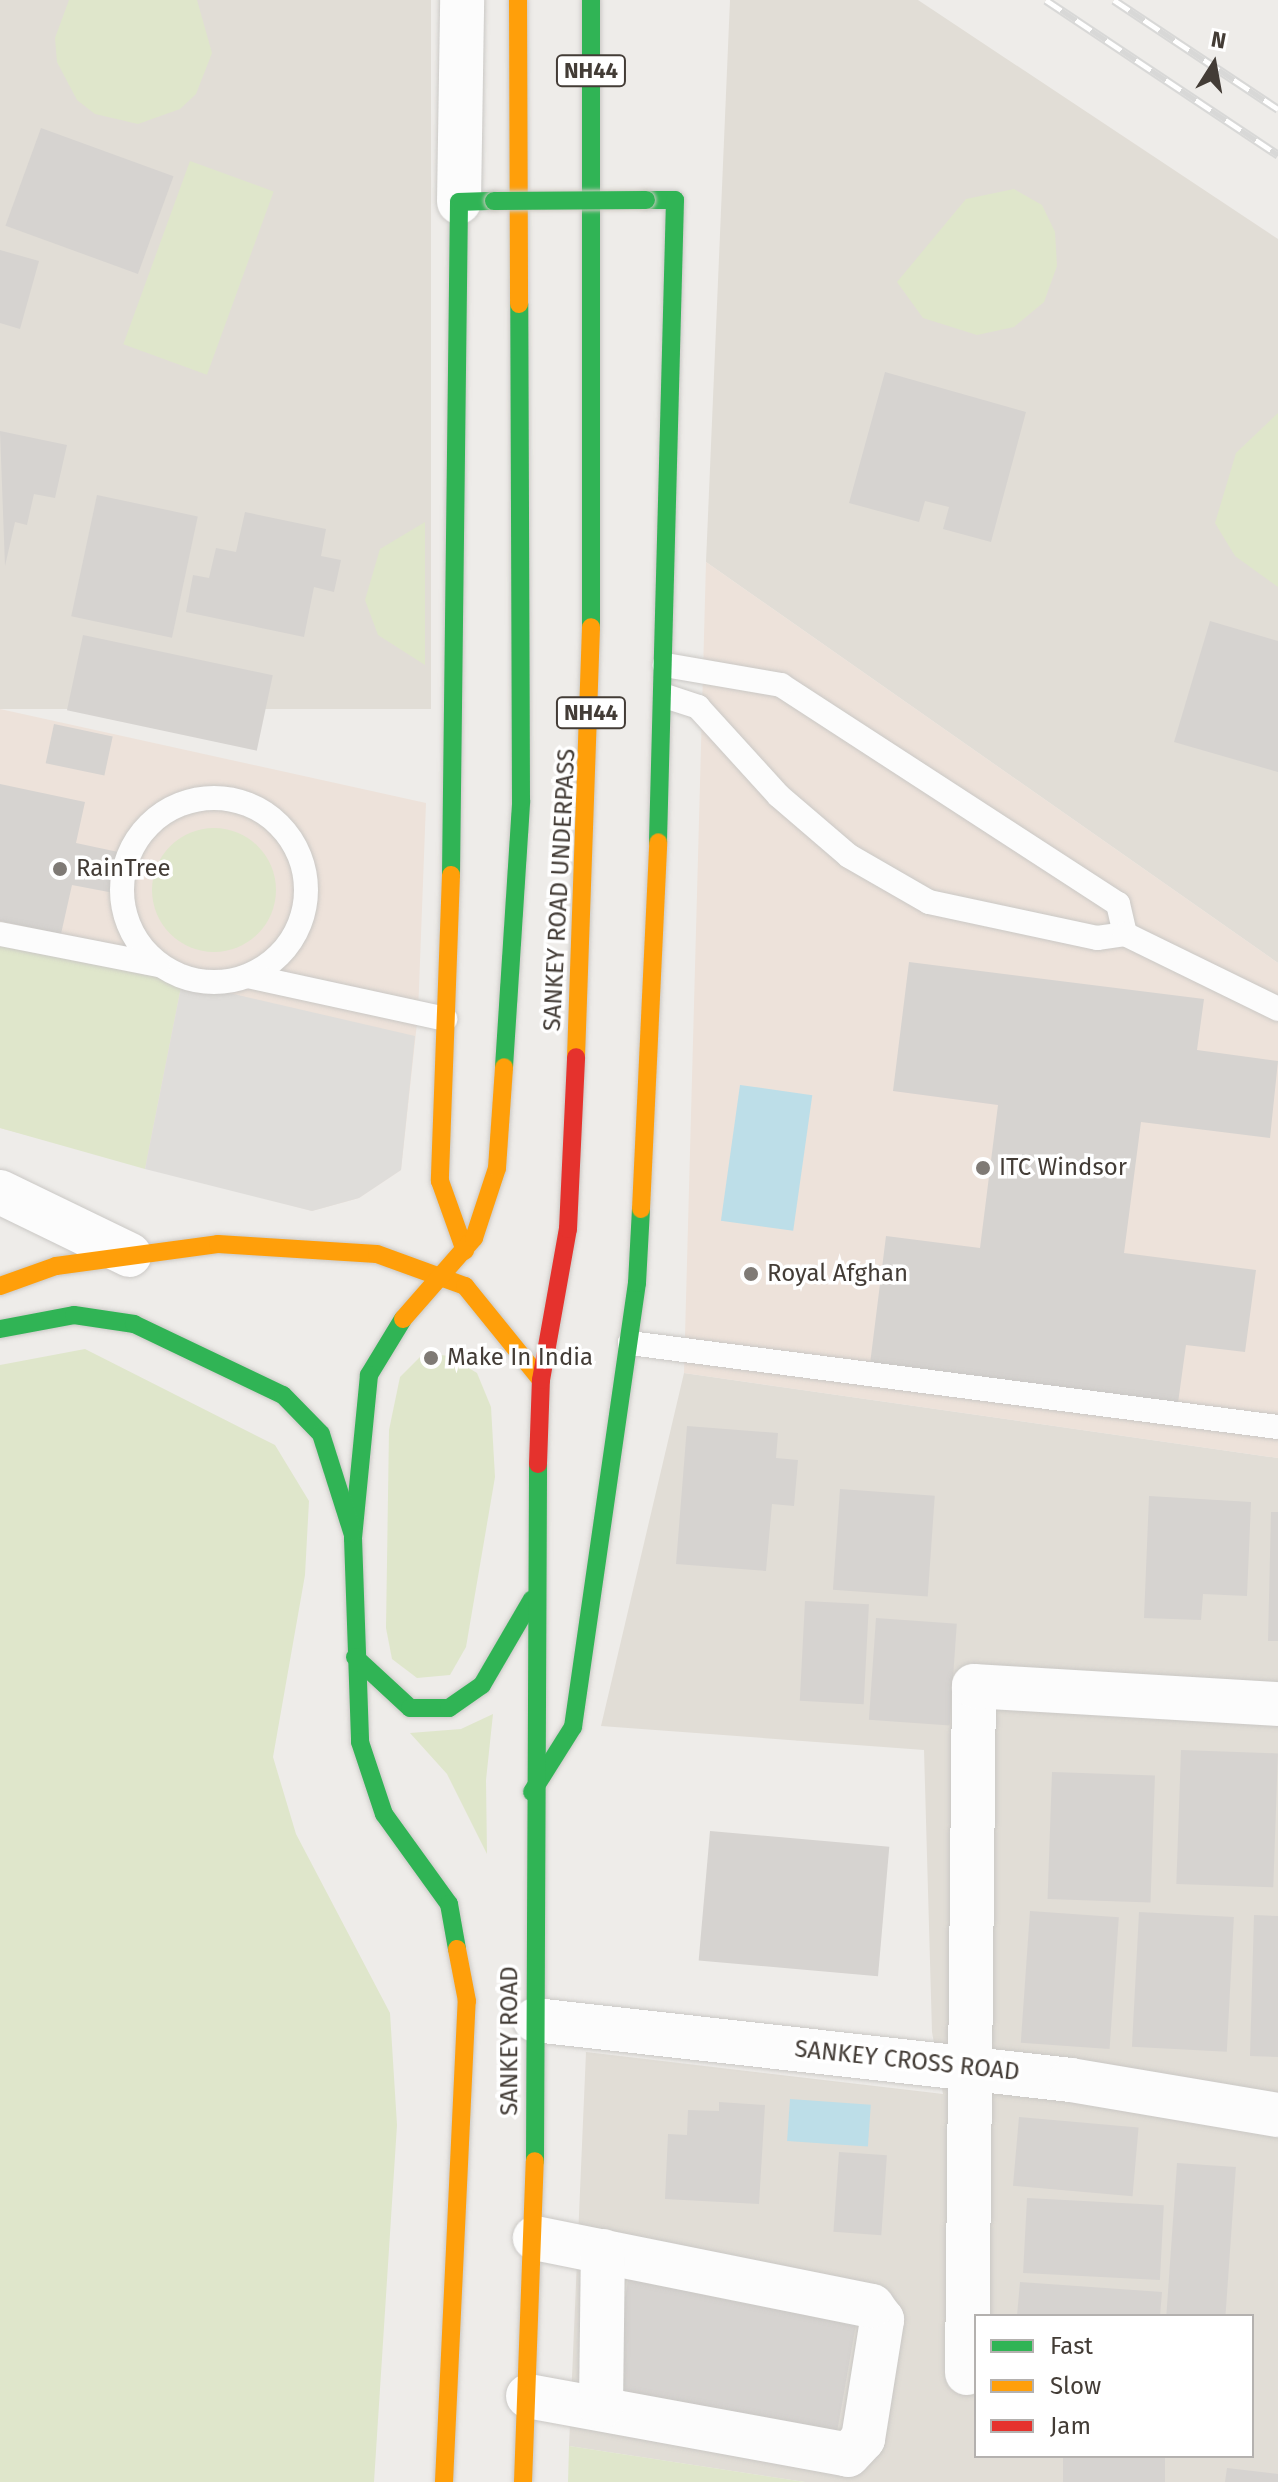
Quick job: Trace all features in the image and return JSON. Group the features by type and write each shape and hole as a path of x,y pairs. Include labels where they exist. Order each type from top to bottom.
{"main road":[{"name":"SANKEY ROAD UNDERPASS","path":"447,1277 465,1251 497,1168 521,801 518,0"},
{"name":"SANKEY ROAD UNDERPASS","path":"541,1380 568,1229 591,763 594,256 591,0"},
{"path":"465,1251 440,1181 476,202 675,200 665,696 630,1343 573,1727 532,1792"},
{"path":"0,1286 56,1266 218,1244 351,1251 447,1277 485,1303 541,1380"},
{"name":"SANKEY ROAD","path":"444,2482 467,2001 449,1904 384,1814 370,1771 355,1657 353,1538 369,1375 408,1310 447,1277"},
{"path":"0,1329 74,1315 134,1324 283,1395 321,1434 353,1538"},
{"name":"SANKEY ROAD","path":"523,2482 535,2238 532,1599 541,1380"},
{"name":"SANKEY ROAD","path":"355,1657 410,1708 449,1708 482,1685 532,1599"}],"street":[{"path":"462,0 476,202"},
{"path":"0,1192 130,1255"},
{"path":"967,2373 974,1686 1278,1704"},
{"name":"SANKEY CROSS ROAD","path":"535,2020 970,2068 1278,2115"},
{"path":"528,2396 856,2453 882,2320 872,2306 535,2238"},
{"path":"601,2407 603,2251"}],"lane":[{"path":"665,665 781,685 1118,904 1125,934"},
{"path":"665,696 698,707 779,796 849,856 929,902 1097,938 1125,934 1278,1009"},
{"path":"161,965 143,950 123,909 126,861 163,814 221,798 268,815 299,854 306,878 306,903 292,938 248,976"},
{"path":"0,934 161,965 203,982 248,976 445,1019"},
{"path":"630,1343 1278,1427"}],"shaded area":[{"path":"0,0 431,0 431,709 0,709"},
{"path":"730,0 918,0 1278,239 1278,963 706,562"},
{"name":"ITC Windsor","path":"706,562 1278,963 1278,1458 684,1373"},
{"path":"0,709 426,803 418,1014 401,1170 359,1198 312,1211 0,1128"},
{"path":"182,982 415,1036 401,1170 359,1198 312,1211 145,1169"},
{"path":"684,1373 1278,1458 1278,2482 805,2482 569,2446 586,2052 943,2094 932,2032 924,1750 601,1726"}],"green space":[{"path":"69,0 197,0 212,53 196,94 180,109 138,124 95,114 77,100 57,62 55,38"},
{"path":"190,161 274,191 207,375 123,344"},
{"path":"1014,189 1042,205 1055,232 1057,266 1044,302 1014,327 977,335 923,318 897,282 966,199"},
{"path":"1278,413 1278,587 1235,556 1215,523 1236,453"},
{"path":"425,522 425,665 378,635 365,600 380,549"},
{"path":"214,828 238,832 258,846 272,866 276,890 272,914 258,934 238,948 214,952 190,948 170,934 156,914 152,890 156,866 170,846 190,832"},
{"path":"0,946 182,982 145,1169 0,1128"},
{"path":"85,1349 275,1445 309,1501 305,1575 273,1757 296,1834 390,2013 397,2125 374,2482 0,2482 0,1365"},
{"path":"424,1353 449,1356 477,1373 491,1407 495,1477 466,1647 450,1675 417,1678 392,1659 386,1628 389,1430 400,1377"},
{"path":"493,1714 486,1780 487,1854 447,1774 410,1733 461,1729"},
{"path":"569,2446 805,2482 568,2482"}],"water":[{"path":"740,1085 812,1095 793,1231 721,1221"},
{"path":"790,2099 871,2105 868,2147 787,2141"}],"building":[{"path":"41,128 173,176 138,274 5,226"},
{"path":"0,250 39,261 20,329 0,323"},
{"path":"885,372 1026,412 991,542 943,529 949,507 925,501 919,522 849,503"},
{"path":"0,431 67,445 55,498 34,494 27,525 15,522 5,566"},
{"path":"97,495 198,516 172,638 71,616"},
{"path":"245,512 326,529 321,556 341,560 334,592 314,587 304,637 186,612 193,575 209,578 216,548 236,552"},
{"path":"1210,621 1278,641 1278,772 1174,742"},
{"path":"83,635 273,675 257,751 67,710"},
{"path":"54,724 113,736 104,776 46,763"},
{"name":"RainTree","path":"0,784 85,802 76,843 123,853 114,893 72,885 61,934 0,921"},
{"path":"909,962 1204,999 1197,1050 1278,1061 1270,1138 1141,1122 1124,1253 1256,1270 1245,1352 1186,1345 1178,1403 870,1364 886,1236 980,1248 998,1105 893,1091"},
{"path":"687,1426 778,1433 776,1458 798,1460 794,1506 772,1504 766,1571 676,1564"},
{"path":"840,1489 935,1496 928,1596 833,1590"},
{"path":"1149,1496 1251,1502 1247,1596 1203,1594 1201,1620 1144,1618"},
{"path":"1271,1512 1278,1512 1278,1641 1268,1641"},
{"path":"805,1601 869,1604 864,1704 800,1701"},
{"path":"876,1618 957,1624 950,1725 869,1720"},
{"path":"1181,1750 1278,1753 1273,1887 1176,1884"},
{"path":"1052,1772 1155,1776 1151,1903 1048,1899"},
{"path":"710,1831 889,1847 878,1976 699,1961"},
{"path":"1030,1911 1119,1917 1110,2049 1021,2043"},
{"path":"1139,1912 1234,1917 1227,2052 1132,2047"},
{"path":"1254,1915 1278,1916 1278,2057 1250,2056"},
{"path":"719,2102 765,2105 759,2204 665,2199 668,2134 687,2135 688,2110 719,2111"},
{"path":"1019,2117 1139,2127 1133,2196 1013,2186"},
{"path":"839,2152 887,2155 881,2235 833,2232"},
{"path":"1177,2163 1236,2167 1226,2314 1166,2314"},
{"path":"1027,2198 1164,2205 1160,2280 1023,2273"},
{"path":"630,2270 858,2310 837,2430 609,2390"},
{"path":"1020,2282 1162,2292 1160,2314 1017,2314"},
{"path":"1063,2458 1165,2458 1165,2482 1063,2482"},
{"path":"1227,2468 1278,2474 1278,2482 1225,2482"}],"railway":[{"path":"1046,0 1278,155"},
{"path":"1114,0 1278,109"}],"traffic: fast":[{"path":"591,0 591,627"},
{"path":"646,200 675,200 658,842"},
{"path":"494,201 646,200"},
{"path":"451,875 459,202 494,201"},
{"path":"504,1067 521,801 519,304"},
{"path":"532,1792 573,1727 637,1283 641,1209"},
{"path":"0,1329 74,1315 134,1324 283,1395 321,1434 352,1532"},
{"path":"403,1319 369,1375 353,1538 360,1742 384,1814 449,1904 457,1949"},
{"path":"535,2161 538,1464"},
{"path":"355,1657 410,1708 449,1708 482,1685 532,1599"}],"traffic: slow":[{"path":"518,0 519,304"},
{"path":"576,1057 591,627"},
{"path":"641,1209 658,842"},
{"path":"451,875 440,1181 465,1251"},
{"path":"403,1319 474,1238 497,1168 504,1067"},
{"path":"0,1286 56,1266 218,1244 377,1254 465,1286 541,1380"},
{"path":"444,2482 467,2001 457,1949"},
{"path":"523,2482 535,2161"}],"traffic: jam":[{"path":"538,1464 541,1380 568,1229 576,1057"}],"place":[{"name":"RainTree","path":"60,869"},
{"name":"ITC Windsor","path":"983,1168"},
{"name":"Royal Afghan","path":"751,1274"},
{"name":"Make In India","path":"431,1358"}]}
